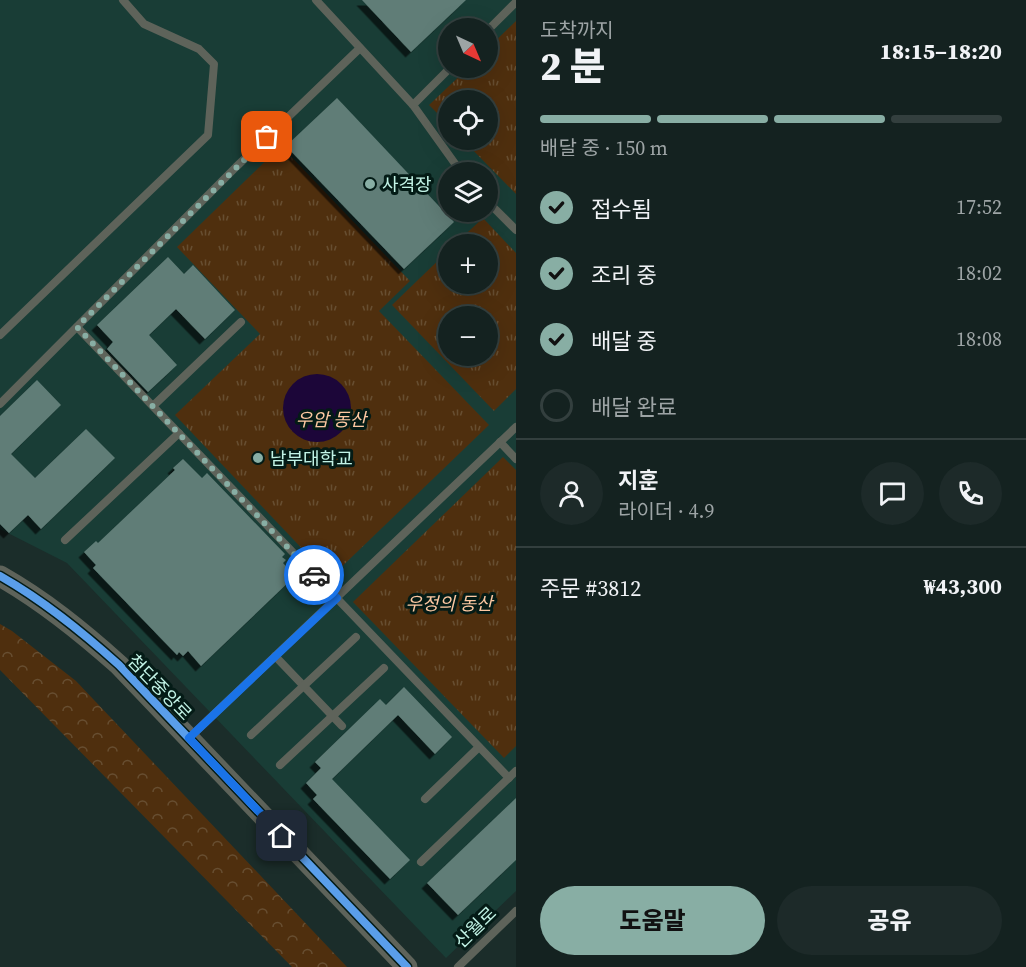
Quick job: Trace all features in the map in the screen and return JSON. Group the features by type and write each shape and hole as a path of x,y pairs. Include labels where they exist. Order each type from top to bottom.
{"street":[{"name":"첨단중앙로","path":"0,576 28,592 79,629 119,665 407,967"}],"lane":[{"path":"0,335 208,135 214,64 199,49 144,24 123,0"},
{"path":"316,0 413,105 454,162"},
{"path":"498,20 516,2"},
{"path":"0,404 236,167 360,48"},
{"path":"413,105 440,78"},
{"path":"498,212 516,230"},
{"path":"153,406 241,322"},
{"path":"77,327 509,778"},
{"path":"189,738 516,427"},
{"path":"65,540 179,433"},
{"path":"500,442 516,459"},
{"path":"251,735 356,637"},
{"path":"275,656 342,726"},
{"path":"280,765 384,668"},
{"path":"425,799 479,747"},
{"path":"421,862 516,771"},
{"name":"산월로","path":"458,967 516,911"}],"shaded area":[{"name":"남부대학교","path":"0,0 516,0 516,891 446,958 67,563 0,529"},
{"path":"317,374 330,377 341,384 348,395 351,408 348,421 341,432 330,439 317,442 304,439 293,432 286,421 283,408 286,395 293,384 304,377"}],"green space":[{"path":"516,21 516,194 498,176 498,162 485,162 473,150 498,150 498,90 445,90 457,78 498,78 498,38"},
{"path":"438,96 438,114 429,105"},
{"name":"우암 동산","path":"281,146 410,281 379,311 489,425 330,578 175,415 260,334 177,247"},
{"path":"479,222 487,222 516,253 516,389 494,411 451,366 498,366 498,306 438,306 438,353 392,305 438,261 438,294 498,294 498,234 466,234"},
{"name":"우정의 동산","path":"503,457 516,470 516,746 504,758 353,602"},
{"path":"0,624 76,681 347,967 292,967 0,670"}],"building":[{"path":"362,0 466,0 447,18 438,18 438,26 411,52"},
{"name":"사격장","path":"337,98 438,205 438,222 454,222 441,234 438,234 438,237 404,269 286,146"},
{"path":"168,257 184,274 193,265 235,310 205,339 176,309 149,335 177,365 148,392 107,349 113,342 97,325"},
{"path":"37,380 61,405 11,454 35,478 86,429 115,458 41,529 28,515 9,533 0,524 0,416"},
{"path":"183,459 202,478 207,473 285,554 282,557 286,560 283,563 295,576 201,666 188,651 183,656 179,652 177,655 93,568 96,565 84,552 96,541 98,543 175,470 173,468"},
{"path":"404,687 452,737 435,754 398,715 332,779 410,860 390,879 313,799 317,795 306,783 321,768 315,762 380,699 386,705"},
{"path":"516,798 516,860 458,915 427,883"}],"cycle path":[{"path":"0,576 62,617 119,665 407,967"}],"way so far":[{"path":"267,137 77,327 314,575"}],"place":[{"name":"사격장","path":"370,184"},
{"name":"남부대학교","path":"258,458"}],"route":[{"path":"282,836 189,738 337,598 314,575"}]}
